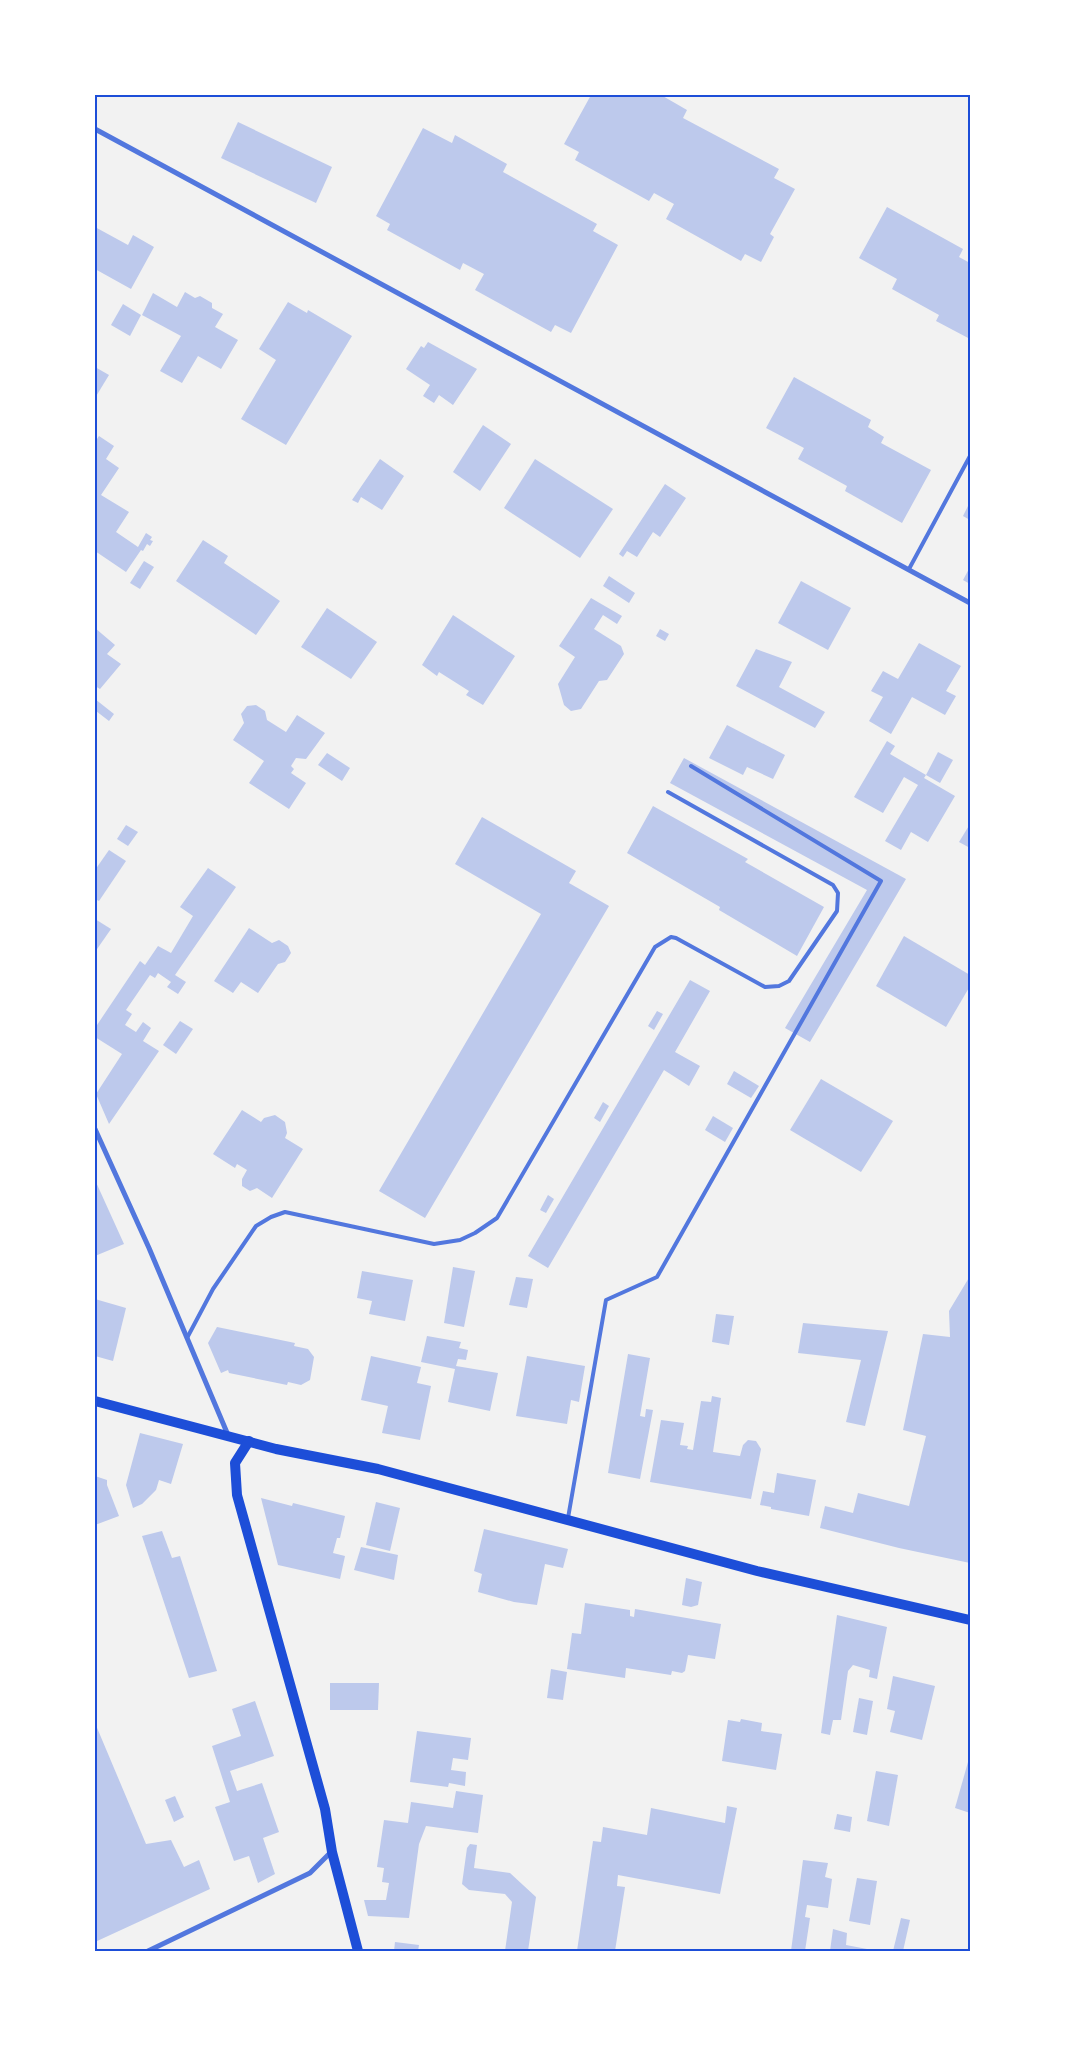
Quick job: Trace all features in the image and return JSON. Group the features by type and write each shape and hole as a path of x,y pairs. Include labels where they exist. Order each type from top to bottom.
{"main road":[{"path":"95,1401 276,1449 378,1469 757,1571 970,1620"},
{"path":"248,1441 235,1464 237,1494 325,1809 332,1852 358,1951"}],"street":[{"path":"95,129 970,603"},
{"path":"95,1129 149,1248 228,1435"},
{"path":"148,1951 310,1873 332,1852"}],"lane":[{"path":"909,569 970,456"},
{"path":"568,1520 606,1300 656,1277 881,881 691,766"},
{"path":"186,1338 213,1289 256,1226 271,1217 285,1212 434,1244 460,1240 475,1233 497,1218 655,947 671,937 765,987 779,986 789,981 836,911 838,893 833,885 668,792"}],"building":[{"path":"591,95 661,95 687,110 683,118 779,169 774,178 795,189 770,234 774,237 761,262 745,254 741,261 666,219 674,204 654,193 649,201 575,160 579,152 564,144"},
{"path":"238,122 332,167 316,203 221,158"},
{"path":"423,128 452,143 455,135 507,164 503,172 597,224 593,231 618,245 571,333 555,325 551,332 475,290 484,274 463,263 460,270 387,230 390,224 376,216"},
{"path":"887,207 963,249 959,257 970,263 970,339 936,321 939,315 892,289 897,279 859,258"},
{"path":"95,227 128,245 133,235 154,247 131,289 95,269"},
{"path":"185,292 195,298 200,296 212,303 212,308 223,314 215,327 238,340 221,369 198,356 182,383 160,371 181,336 142,315 153,293 177,307"},
{"path":"288,302 307,313 308,310 352,336 286,445 241,419 276,360 259,349"},
{"path":"123,304 141,315 130,336 111,325"},
{"path":"428,342 477,369 453,405 439,395 434,403 423,396 430,385 406,369 421,346 424,348"},
{"path":"95,367 109,375 95,398"},
{"path":"794,377 871,420 868,427 884,437 881,443 931,470 902,523 845,491 847,486 798,459 804,448 766,428"},
{"path":"483,425 511,444 480,491 453,472"},
{"path":"99,436 114,446 106,459 119,468 101,495 129,512 116,532 138,547 146,533 152,537 150,540 153,541 150,546 147,544 143,551 141,550 126,572 95,551 95,454 97,451 95,449 95,442"},
{"path":"380,459 404,476 382,510 361,497 358,503 352,500"},
{"path":"535,459 613,509 580,558 504,508"},
{"path":"665,484 686,498 660,537 653,532 637,557 627,551 623,557 619,554"},
{"path":"970,502 970,520 963,516"},
{"path":"203,540 228,556 224,563 280,601 256,635 176,581"},
{"path":"144,561 154,567 140,589 130,583"},
{"path":"970,567 970,584 963,580"},
{"path":"609,576 635,593 629,603 603,586"},
{"path":"801,581 851,608 828,650 778,623"},
{"path":"591,598 622,616 617,624 603,615 594,629 621,646 624,654 607,680 599,681 581,709 571,711 564,705 558,684 575,657 559,646"},
{"path":"327,608 377,642 351,679 301,647"},
{"path":"453,615 515,656 483,705 466,695 469,691 439,672 437,676 422,665"},
{"path":"95,628 115,645 107,654 121,664 100,689 95,686"},
{"path":"660,629 669,634 665,641 656,636"},
{"path":"919,643 961,666 946,691 956,696 945,715 912,697 891,734 869,721 883,697 871,691 883,671 898,679"},
{"path":"756,649 792,662 779,687 825,712 815,728 736,686"},
{"path":"95,699 114,714 109,721 96,711 95,713"},
{"path":"256,705 265,711 267,720 286,732 297,715 325,733 306,759 296,758 291,766 294,769 291,773 306,783 289,809 249,783 264,761 233,740 244,723 241,714 247,706"},
{"path":"727,725 785,755 773,779 747,767 743,775 709,758"},
{"path":"887,741 895,746 890,754 926,775 924,778 955,796 928,842 911,832 901,850 885,841 918,785 904,777 883,813 854,797"},
{"path":"938,752 953,760 940,783 926,775"},
{"path":"327,753 350,768 342,781 318,765"},
{"path":"684,758 906,879 810,1042 785,1028 867,890 670,783"},
{"path":"653,806 748,859 745,862 824,907 797,956 719,910 720,907 627,853"},
{"path":"482,817 576,871 569,883 609,906 425,1218 379,1191 541,914 455,864"},
{"path":"970,824 970,848 959,842"},
{"path":"126,825 138,832 128,846 117,839"},
{"path":"109,850 126,861 99,901 95,899 95,870"},
{"path":"208,868 236,887 175,975 186,982 178,994 167,987 171,982 158,973 155,978 150,975 126,1010 132,1014 125,1025 136,1032 143,1022 151,1028 143,1041 159,1051 109,1124 96,1094 122,1054 95,1037 95,1028 140,961 145,965 158,946 171,953 193,916 180,907"},
{"path":"95,919 111,929 95,952"},
{"path":"249,928 272,943 279,940 288,946 291,953 285,962 278,964 258,993 241,982 233,993 214,981"},
{"path":"904,936 970,975 970,986 946,1027 876,986"},
{"path":"690,980 710,991 675,1052 700,1066 689,1086 664,1070 548,1268 528,1256"},
{"path":"657,1011 663,1014 654,1030 648,1026"},
{"path":"180,1021 193,1029 176,1054 163,1045"},
{"path":"734,1071 759,1086 751,1098 727,1084"},
{"path":"821,1079 893,1121 861,1172 790,1130"},
{"path":"603,1102 609,1106 600,1122 594,1118"},
{"path":"242,1110 261,1122 264,1118 275,1115 285,1122 287,1133 285,1138 303,1149 272,1198 257,1188 250,1191 242,1186 242,1179 247,1170 237,1164 235,1168 213,1154"},
{"path":"713,1116 733,1128 725,1142 705,1130"},
{"path":"95,1180 124,1244 95,1256 95,1235 97,1234 95,1229"},
{"path":"548,1195 554,1199 546,1213 540,1210"},
{"path":"453,1267 475,1271 464,1327 444,1323"},
{"path":"362,1271 413,1280 405,1321 369,1314 372,1301 357,1298"},
{"path":"970,1276 970,1563 899,1548 820,1528 825,1506 853,1513 858,1493 909,1506 926,1436 903,1430 923,1334 950,1337 949,1311"},
{"path":"516,1277 533,1279 527,1308 509,1305"},
{"path":"95,1299 126,1308 113,1361 95,1356"},
{"path":"716,1314 734,1316 729,1345 712,1342"},
{"path":"803,1323 888,1331 865,1426 846,1422 861,1360 798,1353"},
{"path":"217,1327 295,1343 294,1346 308,1349 314,1357 310,1380 301,1385 288,1382 287,1385 229,1373 228,1370 221,1373 208,1343"},
{"path":"427,1336 461,1342 459,1348 468,1350 466,1360 458,1359 456,1366 498,1373 490,1411 448,1402 455,1369 421,1362"},
{"path":"628,1354 650,1358 640,1416 645,1417 646,1409 653,1410 640,1479 608,1473"},
{"path":"371,1356 421,1367 417,1383 431,1386 420,1440 382,1433 388,1406 361,1400"},
{"path":"527,1356 585,1366 579,1402 571,1400 567,1424 516,1416"},
{"path":"712,1396 721,1398 713,1452 740,1456 743,1445 748,1440 756,1441 761,1449 751,1499 650,1482 661,1420 684,1423 680,1445 688,1446 687,1449 693,1450 701,1401 711,1402"},
{"path":"140,1433 183,1444 171,1484 159,1480 156,1490 142,1504 133,1508 126,1485"},
{"path":"777,1473 816,1480 809,1516 760,1505 763,1491 774,1493"},
{"path":"95,1476 107,1480 107,1485 119,1516 95,1525"},
{"path":"261,1498 292,1506 293,1503 345,1516 340,1538 337,1538 333,1553 345,1556 340,1579 278,1565"},
{"path":"376,1502 400,1508 390,1551 366,1545"},
{"path":"484,1529 568,1549 563,1568 545,1564 537,1605 514,1602 478,1592 482,1574 474,1571"},
{"path":"162,1531 172,1558 180,1556 217,1671 189,1678 142,1536"},
{"path":"361,1547 398,1555 394,1580 354,1570"},
{"path":"686,1578 702,1582 698,1605 691,1607 682,1605"},
{"path":"585,1603 630,1610 630,1616 634,1617 635,1609 721,1624 715,1659 688,1655 685,1671 682,1673 672,1671 671,1675 626,1668 625,1678 567,1669 572,1633 581,1634"},
{"path":"837,1615 887,1627 877,1679 869,1677 870,1670 853,1665 848,1671 841,1720 833,1720 830,1735 821,1733"},
{"path":"551,1669 567,1672 563,1700 547,1698"},
{"path":"893,1676 935,1686 922,1740 890,1732 895,1711 887,1709"},
{"path":"330,1683 379,1683 378,1710 330,1710"},
{"path":"859,1698 873,1701 867,1735 853,1732"},
{"path":"255,1701 274,1756 230,1771 237,1791 262,1783 279,1832 263,1838 275,1874 258,1883 249,1856 234,1861 215,1807 230,1802 212,1746 241,1736 232,1709"},
{"path":"741,1719 762,1723 761,1731 782,1734 776,1770 722,1761 728,1720 740,1722"},
{"path":"95,1723 146,1844 171,1840 184,1867 199,1860 210,1889 95,1942"},
{"path":"417,1731 471,1738 468,1760 453,1758 451,1770 466,1772 465,1786 449,1783 448,1787 410,1782"},
{"path":"968,1762 970,1762 970,1813 955,1808"},
{"path":"876,1771 898,1775 889,1826 867,1821"},
{"path":"456,1791 483,1795 478,1833 426,1826 419,1844 409,1918 368,1916 364,1900 386,1900 389,1883 382,1882 384,1868 377,1867 384,1820 408,1823 411,1802 453,1808"},
{"path":"175,1796 184,1817 174,1822 165,1800"},
{"path":"727,1806 737,1808 720,1894 618,1875 617,1886 625,1887 615,1951 577,1951 593,1841 601,1842 603,1827 647,1835 651,1808 725,1823"},
{"path":"837,1814 852,1817 850,1832 834,1829"},
{"path":"470,1844 477,1845 474,1868 510,1873 536,1897 528,1951 505,1951 512,1902 505,1894 469,1890 462,1884 467,1848"},
{"path":"803,1860 828,1863 825,1877 832,1879 828,1908 807,1905 805,1917 810,1918 805,1951 791,1951"},
{"path":"857,1878 877,1881 870,1925 849,1921"},
{"path":"901,1918 910,1920 903,1951 893,1951"},
{"path":"833,1929 847,1933 846,1945 867,1949 866,1951 830,1951"},
{"path":"395,1942 419,1945 418,1951 394,1951"}]}
